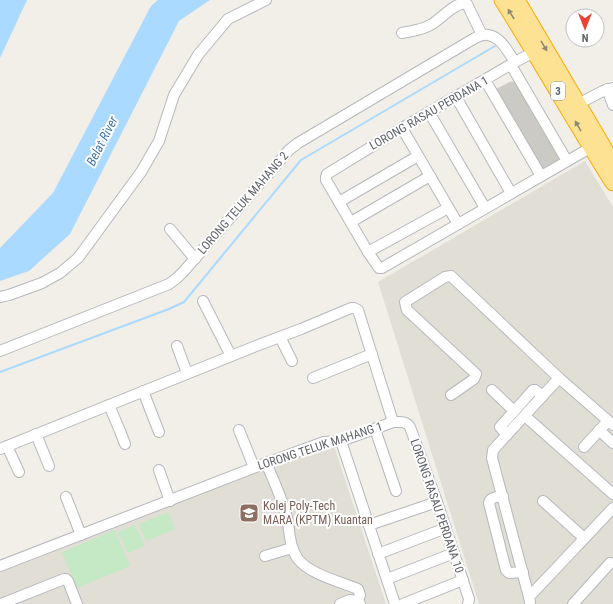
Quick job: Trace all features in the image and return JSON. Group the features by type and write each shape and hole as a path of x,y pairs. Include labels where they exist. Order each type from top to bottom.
{"highway":[{"name":"3","path":"502,0 590,148 613,183"},
{"name":"3","path":"517,0 587,98 611,157"}],"street":[{"path":"0,297 42,283 60,273 78,258 141,172 159,141 174,95 198,55 228,19 266,0"},
{"path":"402,33 422,29 431,25 460,2 464,1 468,4 482,35 488,35 501,43 567,161"},
{"name":"LORONG TELUK MAHANG 2","path":"0,351 169,284 177,278 289,150 298,143 482,35"},
{"name":"LORONG RASAU PERDANA 1","path":"339,202 326,180 327,174 429,112 534,52"},
{"path":"485,80 541,176"},
{"path":"587,98 610,88 613,105"},
{"path":"456,97 511,193"},
{"path":"429,112 486,208"},
{"path":"402,128 458,224"},
{"path":"418,156 339,202 379,268 382,268 590,148"},
{"path":"351,222 430,176"},
{"path":"368,252 448,208"},
{"path":"170,229 194,259"},
{"path":"451,395 474,379 476,374 407,310 405,302 445,277 451,276 559,378 610,423 599,430 584,447"},
{"path":"203,301 231,356"},
{"name":"LORONG TELUK MAHANG 1","path":"0,566 170,501 266,462 324,442 341,441 393,422 358,310 351,308 4,447"},
{"path":"280,337 292,361"},
{"path":"177,346 188,373"},
{"path":"313,378 372,354"},
{"path":"530,601 492,454 493,450 559,378"},
{"path":"492,390 514,411"},
{"path":"507,435 500,427 533,390 543,396"},
{"path":"143,391 159,432"},
{"path":"109,405 125,444"},
{"path":"525,416 613,494"},
{"name":"LORONG RASAU PERDANA 10","path":"393,422 407,423 410,427 446,528 463,580 468,604"},
{"path":"375,429 396,490"},
{"path":"239,430 254,467"},
{"path":"599,430 613,443"},
{"path":"36,434 49,466"},
{"path":"341,441 395,604"},
{"path":"4,447 19,472"},
{"path":"266,462 281,499 287,518 292,548 298,560 315,572 358,589 360,594 359,603 350,600 340,604"},
{"path":"159,470 170,501"},
{"path":"503,496 492,498 490,503 506,570 509,573 522,572"},
{"path":"66,497 81,535"},
{"path":"543,501 584,538"},
{"path":"369,525 437,502"},
{"path":"530,601 584,538 613,508"},
{"path":"378,554 446,528"},
{"path":"265,556 292,548"},
{"path":"387,579 454,553"},
{"path":"573,604 610,562"},
{"path":"1,604 16,601 64,579 66,579 77,604"},
{"path":"403,604 463,580"}],"shaded area":[{"path":"585,161 613,207 613,604 479,604 378,282"},
{"name":"Kolej Poly-Tech MARA (KPTM) Kuantan","path":"334,446 386,604 0,604 0,568 283,458"}],"green space":[{"path":"168,512 175,529 146,541 139,524"},
{"path":"135,525 145,546 128,553 118,532"},
{"path":"115,530 130,566 77,588 62,552"}],"water":[{"path":"0,0 27,0 0,58"},
{"name":"Belat River","path":"158,0 210,0 179,21 70,234 29,271 0,281 0,248 53,193 151,6"}],"building":[{"path":"510,82 516,82 563,162 543,173 495,90"}],"waterway":[{"path":"0,372 169,309 184,302 301,160 495,46"}],"place":[{"name":"Kolej Poly-Tech MARA (KPTM) Kuantan","path":"249,513"}]}
